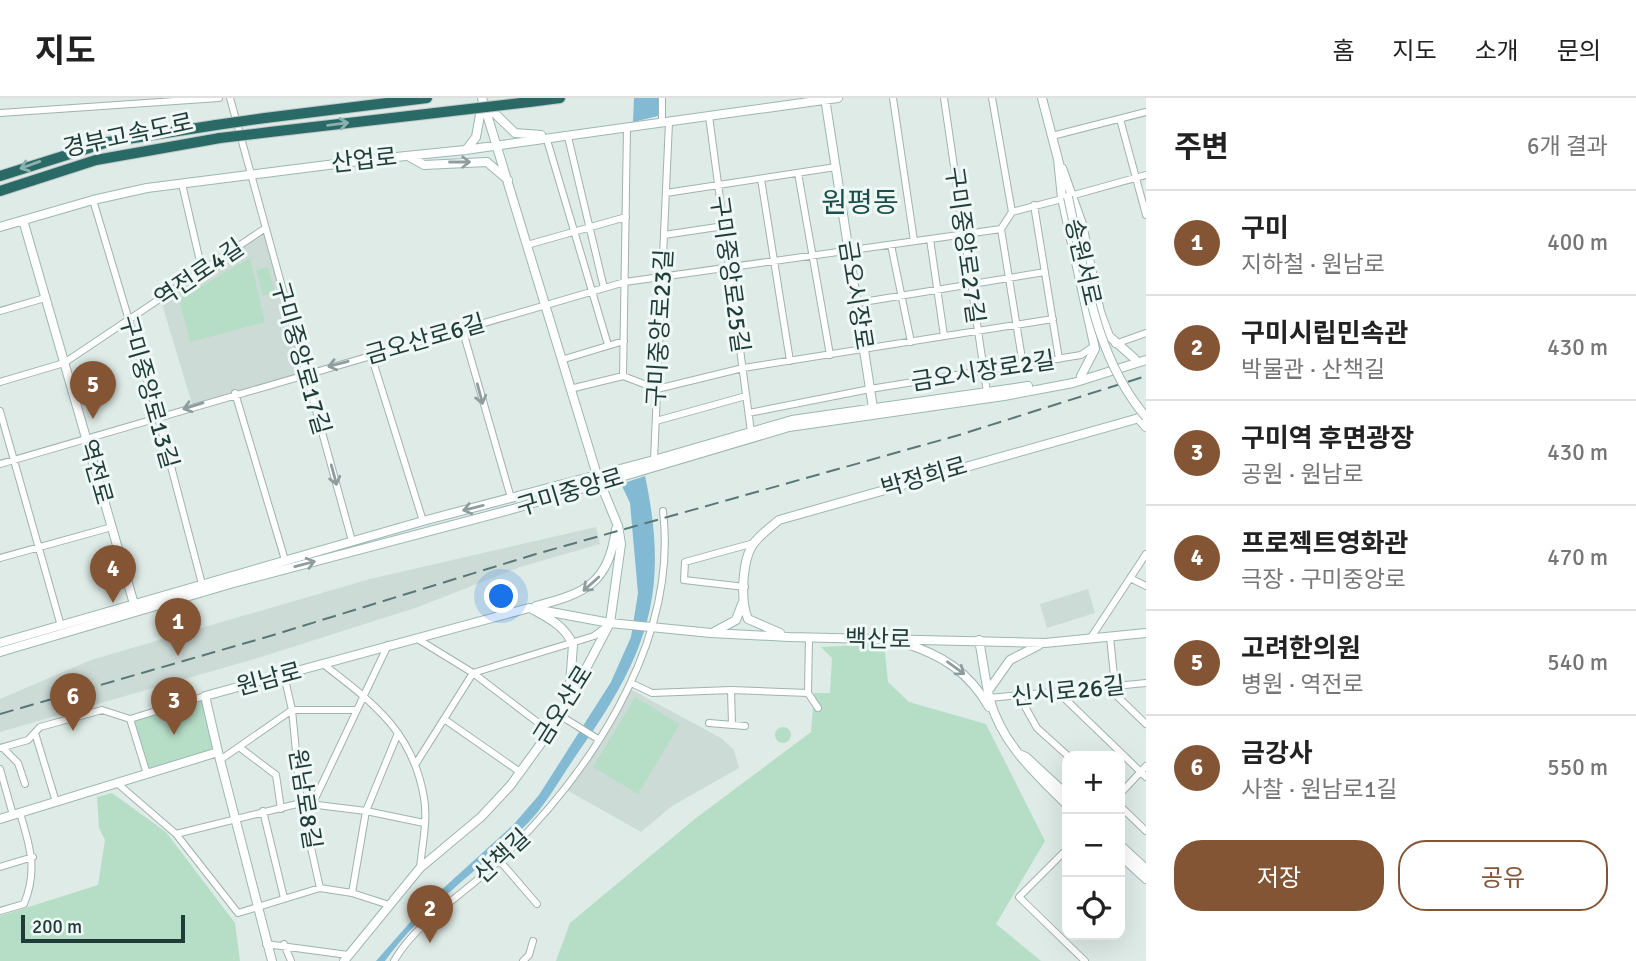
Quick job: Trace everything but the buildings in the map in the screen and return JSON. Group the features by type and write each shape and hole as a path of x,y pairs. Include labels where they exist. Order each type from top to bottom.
{"highway":[{"name":"경부고속도로","path":"0,176 108,142 265,118 427,98"},
{"name":"경부고속도로","path":"0,191 96,160 220,138 560,98"}],"street":[{"path":"0,113 219,98"},
{"name":"구미중앙로17길","path":"230,98 352,541"},
{"name":"구미중앙로23길","path":"654,460 666,193 666,123 662,98"},
{"name":"산업로","path":"0,228 93,200 182,184 547,140 838,98"},
{"path":"893,98 914,241"},
{"name":"구미중앙로27길","path":"944,98 986,393"},
{"path":"992,98 1012,212"},
{"name":"송원서로","path":"1042,98 1106,352 1118,380 1143,417 1146,427"},
{"name":"금오시장로","path":"826,99 873,408"},
{"path":"482,100 515,133 565,137 604,288"},
{"path":"466,150 476,137 482,100"},
{"name":"금오산로","path":"346,958 420,868 494,805 561,716 610,623 621,553 617,524 598,479 498,144 482,100"},
{"path":"1052,136 1146,112"},
{"name":"구미중앙로25길","path":"709,116 751,432"},
{"path":"1120,119 1146,215"},
{"path":"623,376 627,128"},
{"path":"547,140 608,345"},
{"path":"408,156 424,165 487,162 508,180"},
{"path":"666,193 836,167"},
{"path":"798,173 830,355"},
{"path":"1023,365 1001,229 1012,212 1146,175"},
{"path":"761,179 790,361"},
{"path":"182,184 202,270"},
{"path":"1068,197 1109,336 1135,359"},
{"path":"1068,197 1094,346 1094,354 1081,376"},
{"name":"구미중앙로13길","path":"93,200 158,417 202,584"},
{"path":"1034,205 1059,359"},
{"path":"527,245 626,217"},
{"name":"역전로","path":"23,220 134,604"},
{"name":"구미중앙로23길","path":"664,235 724,226"},
{"name":"역전로4길","path":"0,382 64,363 264,229"},
{"name":"금오산로6길","path":"0,464 305,372 625,282 1001,229"},
{"path":"930,239 944,336"},
{"path":"891,245 911,342"},
{"path":"857,303 1045,272"},
{"path":"0,311 45,298"},
{"path":"570,389 623,376 657,389 743,368 1053,319"},
{"path":"462,328 511,498"},
{"path":"1115,344 1146,333"},
{"path":"1109,336 1107,353 1114,369"},
{"path":"561,360 624,341"},
{"path":"1094,346 1107,353"},
{"name":"금오시장로2길","path":"748,413 870,389 1081,355 1094,346"},
{"path":"371,355 423,521"},
{"name":"구미중앙로","path":"0,652 230,584 513,509 654,460 792,419 986,393 1114,369 1135,359 1146,358"},
{"name":"구미중앙로","path":"1,641 423,521 598,479 810,422 1004,396 1073,383 1146,358"},
{"path":"235,393 285,560"},
{"name":"구미중앙로23길","path":"656,421 746,396"},
{"path":"0,411 61,626"},
{"name":"박정희로","path":"754,543 779,520 1143,417"},
{"name":"산책길","path":"394,961 443,909 534,825 598,739 631,683 659,607 664,558 663,511"},
{"path":"530,608 575,596 593,584 608,564 617,524"},
{"path":"0,558 112,527"},
{"path":"745,587 684,580 685,562 754,543"},
{"path":"712,633 739,617 748,559 754,543"},
{"path":"1090,639 1146,554"},
{"path":"1130,578 1146,586"},
{"path":"745,587 748,619 789,637"},
{"path":"530,608 558,624 572,643 569,701"},
{"name":"원남로","path":"271,961 233,819 205,696 530,608 610,623"},
{"path":"415,765 473,673 594,636 610,623"},
{"name":"백산로","path":"610,623 789,637 1045,643 1146,633"},
{"path":"809,637 808,694 818,708"},
{"path":"1110,637 1113,687 1120,700 1146,724"},
{"path":"416,638 473,673 549,731"},
{"path":"895,640 924,649 957,668 976,685 1019,754 1062,800"},
{"path":"979,640 989,695 997,721"},
{"path":"989,695 1010,660 1025,650 1045,643"},
{"path":"313,803 388,645"},
{"path":"323,664 377,706 398,733 415,765 424,799 420,868"},
{"name":"원남로8길","path":"284,675 292,710 301,803 320,888"},
{"path":"631,683 652,693 731,690 808,694"},
{"name":"신시로26길","path":"989,695 1019,696 1146,683"},
{"path":"731,690 732,725"},
{"path":"1058,692 1143,775"},
{"path":"1,748 21,743 40,727 102,710 130,719 205,696"},
{"path":"1019,696 1037,727 1063,751"},
{"path":"0,819 147,774 219,756 239,747 292,710 357,710"},
{"path":"561,716 598,739"},
{"path":"130,719 147,774"},
{"path":"444,719 520,772"},
{"path":"709,723 746,726"},
{"path":"35,733 56,802"},
{"path":"352,893 366,811 398,733"},
{"path":"239,747 276,775 281,810"},
{"path":"1,748 18,763 25,784"},
{"path":"1019,754 1027,757 1062,791"},
{"path":"1125,790 1143,775 1146,766"},
{"path":"0,769 2,784 17,814 33,858 24,904 0,911"},
{"path":"117,783 176,834 238,913 320,888 352,893 389,905"},
{"path":"176,834 301,803 366,811 424,823"},
{"path":"263,811 284,898"},
{"path":"1125,811 1146,831"},
{"path":"1125,850 1146,869"},
{"path":"1062,854 1019,897 1085,961"},
{"path":"0,867 33,858"},
{"path":"499,860 537,904"},
{"path":"1125,860 1146,879"},
{"path":"523,961 529,955 533,941"},
{"path":"265,944 284,944 346,958"},
{"path":"284,944 291,961"}],"shaded area":[{"path":"264,229 305,372 193,407 161,301"},
{"path":"596,527 600,544 520,567 418,607 261,657 0,732 0,699 91,660 370,579"},
{"path":"1088,589 1095,613 1047,628 1040,604"},
{"path":"630,689 721,738 734,750 739,768 672,806 641,832 565,789"}],"green space":[{"path":"250,258 265,322 190,342 179,299"},
{"path":"268,267 275,292 263,296 256,270"},
{"path":"884,644 888,682 909,702 986,724 1045,841 996,924 1041,961 556,961 570,923 696,818 811,732 814,693 830,693 832,658 821,647"},
{"path":"205,696 218,752 147,774 130,719"},
{"path":"635,697 680,724 638,794 593,767"},
{"path":"783,727 789,729 789,741 783,743 777,741 775,735 777,729"},
{"path":"112,793 166,832 235,923 240,961 0,961 0,916 98,885 105,840 99,828 97,797"}],"water":[{"path":"634,98 661,98 662,115 633,122"},
{"path":"645,476 655,557 653,592 646,624 620,687 547,800 527,824 434,906 385,961 376,961 427,903 514,824 539,795 611,682 631,637 638,593 630,503 621,484"}],"railway":[{"path":"0,714 270,636 536,554 959,435 1146,376"}],"place":[{"name":"고려한의원","path":"93,419"},
{"name":"프로젝트영화관","path":"113,603"},
{"name":"구미","path":"178,656"},
{"name":"금강사","path":"73,731"},
{"name":"구미역 후면광장","path":"174,735"},
{"name":"구미시립민속관","path":"430,943"}],"district":[{"name":"원평동","path":"860,202"}]}
